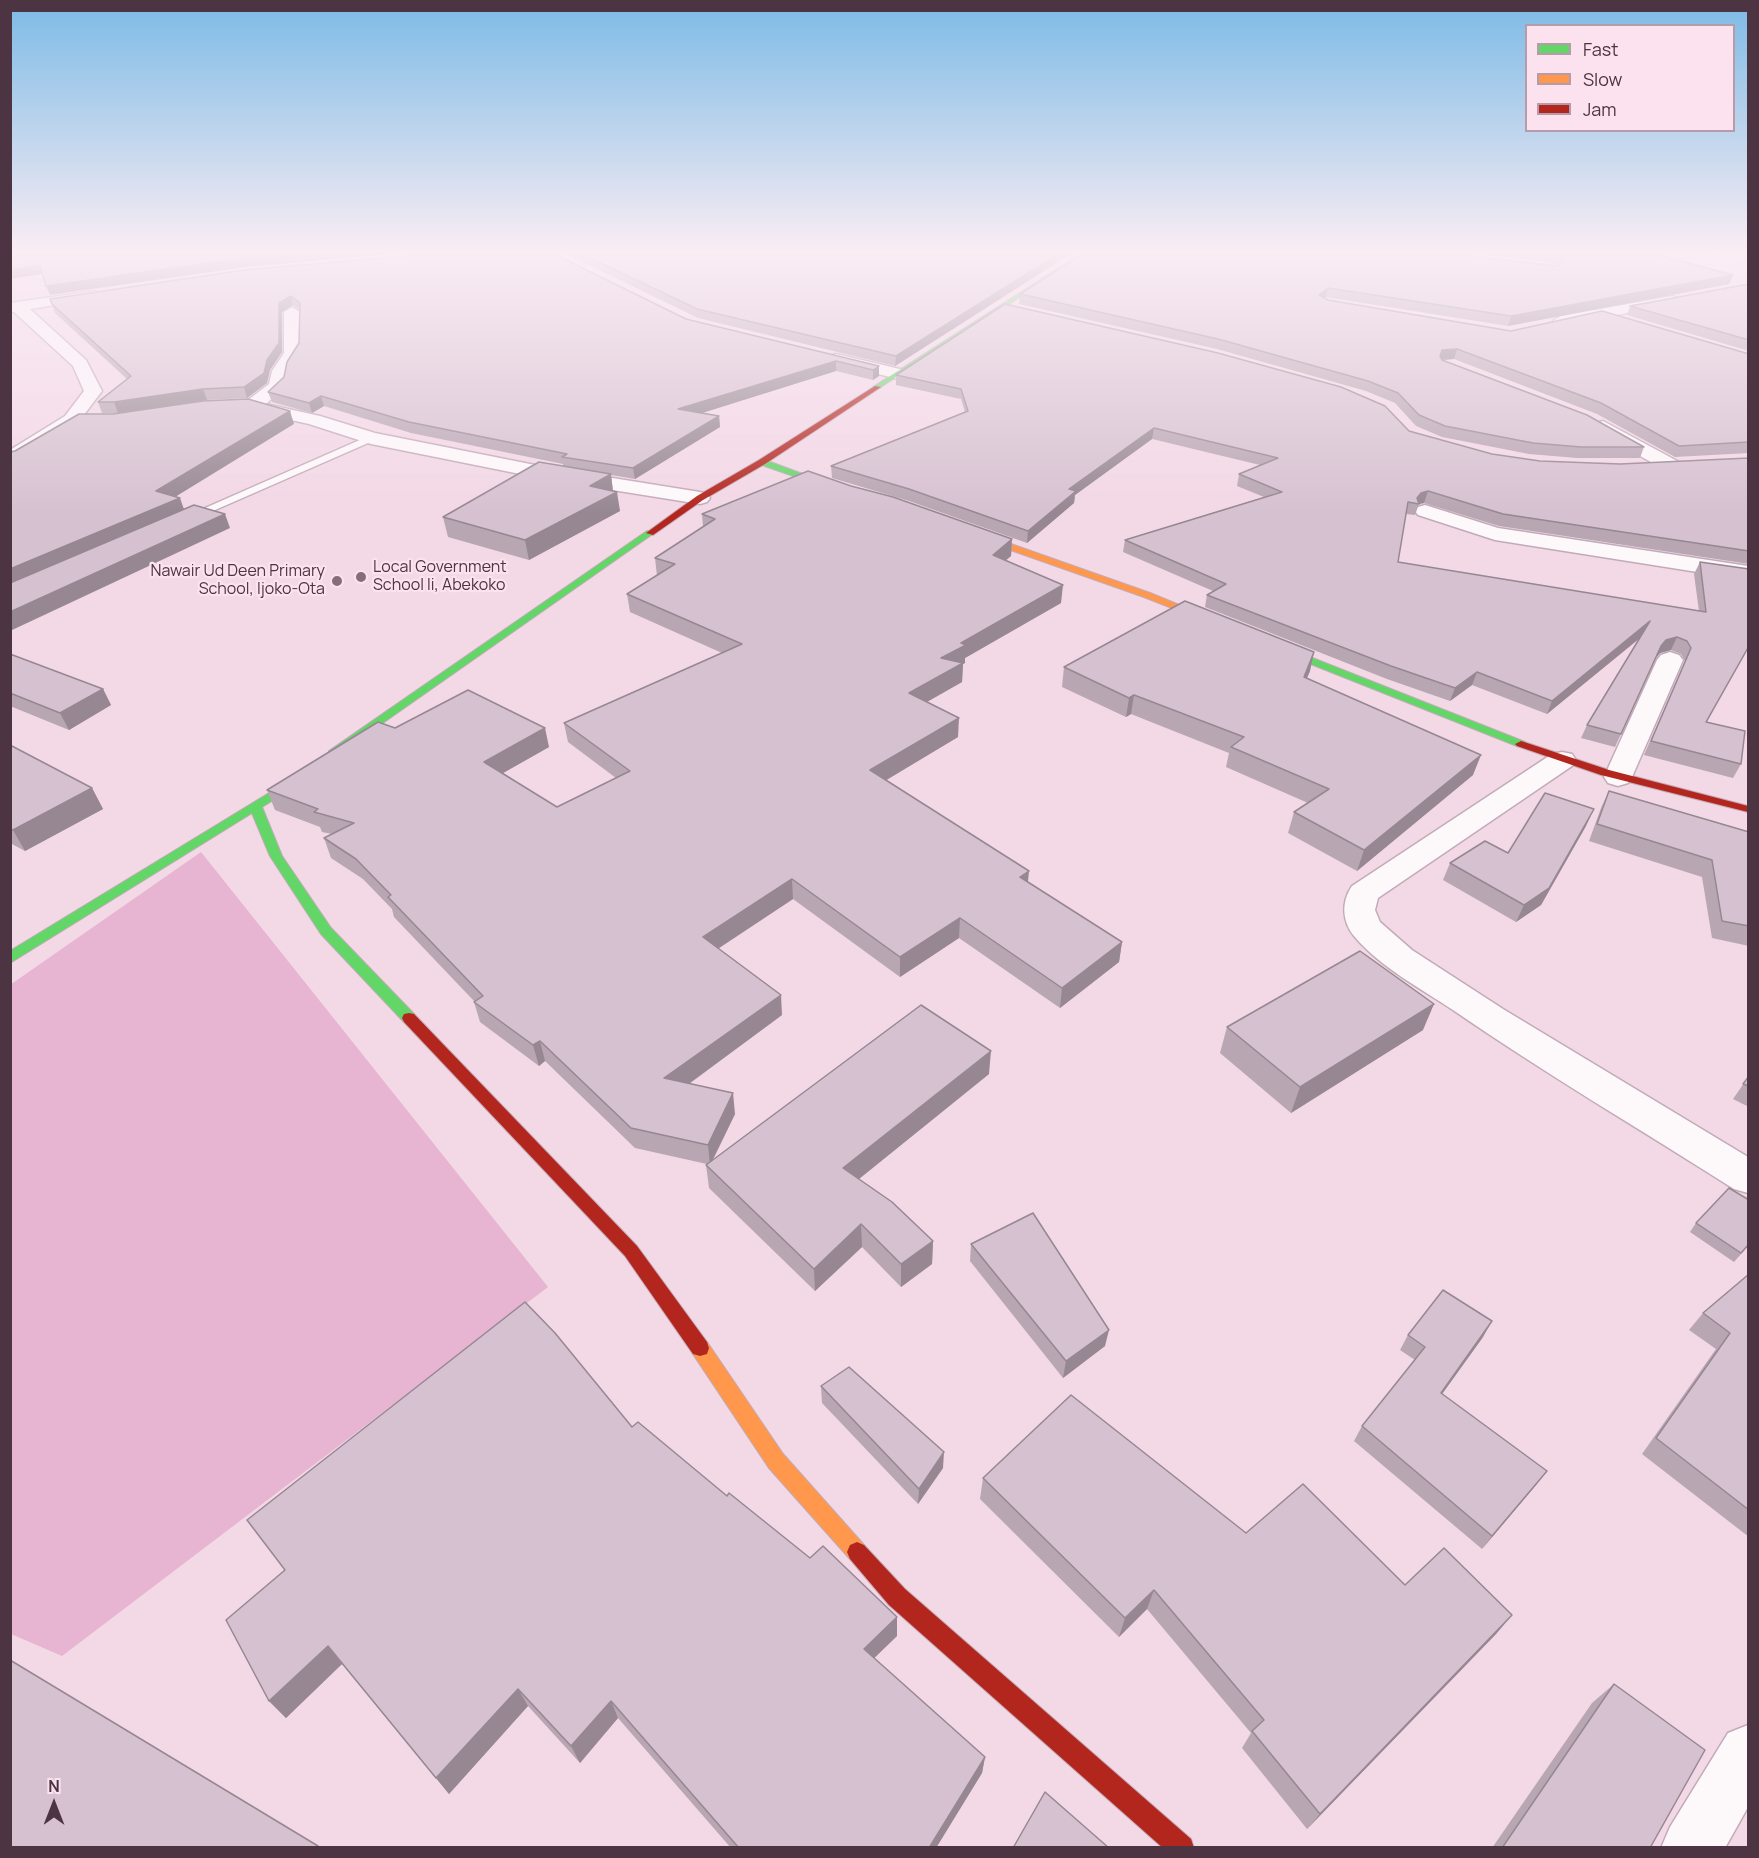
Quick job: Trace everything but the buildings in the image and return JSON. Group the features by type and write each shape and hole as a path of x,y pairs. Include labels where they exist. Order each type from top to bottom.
{"street":[{"path":"10,459 71,420 93,391 80,364 51,340"},
{"path":"253,405 277,386 280,371 292,353 292,340"},
{"path":"323,760 700,498 762,462 950,340"},
{"path":"818,354 898,375"},
{"path":"226,406 253,405 314,420 371,438 550,474 700,498"},
{"path":"71,420 93,420"},
{"path":"1590,420 1672,466"},
{"path":"762,462 848,492"},
{"path":"1641,467 1694,465"},
{"path":"1425,511 1495,534 1749,573"},
{"path":"957,528 1147,595 1234,630"},
{"path":"1256,638 1562,760 1618,777 1749,809"},
{"path":"1618,777 1670,660"},
{"path":"1562,760 1363,893 1359,910 1366,928 1400,957 1490,1018 1749,1177"},
{"path":"10,958 256,807 285,786"},
{"path":"256,807 276,856 326,931 631,1251 673,1308 776,1461 897,1597 1182,1848"},
{"path":"1691,1848 1749,1753"}],"lane":[{"path":"174,524 371,438"}],"shaded area":[{"path":"201,852 548,1287 62,1656 11,1634 10,985"}],"traffic: fast":[{"path":"877,387 950,340"},
{"path":"762,462 839,489"},
{"path":"333,753 650,533"},
{"path":"1272,645 1521,744"},
{"path":"10,958 274,794"},
{"path":"256,807 276,856 326,931 409,1018"}],"traffic: slow":[{"path":"971,533 1147,595 1218,623"},
{"path":"700,1348 776,1461 857,1552"}],"traffic: jam":[{"path":"650,533 700,498 762,462 877,387"},
{"path":"1521,744 1605,772 1748,809"},
{"path":"409,1018 631,1251 700,1348"},
{"path":"857,1552 897,1597 1182,1848"}],"place":[{"name":"Local Government School Ii, Abekoko","path":"361,577"},
{"name":"Nawair Ud Deen Primary School, Ijoko-Ota","path":"337,581"}]}
